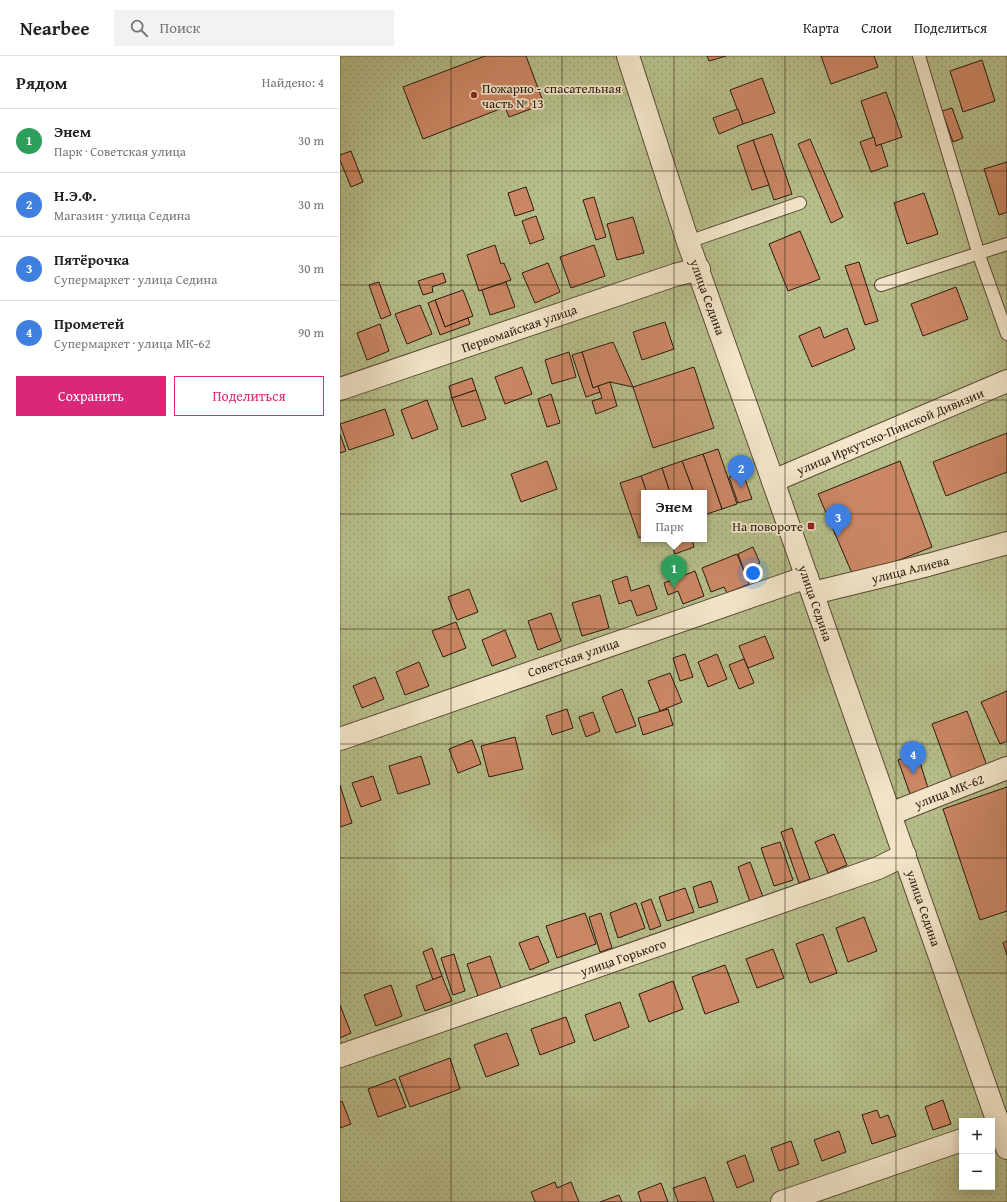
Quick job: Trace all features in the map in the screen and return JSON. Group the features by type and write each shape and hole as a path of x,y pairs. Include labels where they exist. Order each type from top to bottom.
{"street":[{"name":"улица Седина","path":"628,56 688,242 699,269 905,855 1002,1136"},
{"name":"Первомайская улица","path":"340,389 668,278 699,269"},
{"name":"улица Иркутско-Пинской Дивизии","path":"773,481 1007,381"},
{"name":"улица Алиева","path":"810,585 928,565 1007,543"},
{"name":"Советская улица","path":"340,739 810,585"},
{"name":"улица МК-62","path":"890,814 1007,768"},
{"name":"улица Горького","path":"340,1056 878,868 905,855"},
{"path":"782,1202 959,1141"}],"lane":[{"path":"919,56 979,255 1007,334"},
{"path":"688,242 800,203"},
{"path":"881,285 979,255 1007,244"}],"green space":[{"path":"340,56 1007,56 1007,1202 340,1202"}],"building":[{"name":"Пожарно - спасательная часть № 13","path":"485,56 526,56 544,104 509,117 505,107 423,139 403,87"},
{"path":"707,56 726,56 709,61"},
{"path":"821,56 874,56 878,67 831,84"},
{"path":"982,60 995,101 963,112 950,71"},
{"path":"762,78 775,113 743,124 730,90"},
{"path":"886,92 902,137 876,146 861,101"},
{"path":"952,108 963,138 953,142 942,111"},
{"path":"738,109 743,124 719,134 713,118"},
{"path":"772,134 792,194 774,200 753,140"},
{"path":"874,137 876,146 881,144 888,166 871,172 860,142"},
{"path":"810,139 843,217 831,223 798,144"},
{"path":"753,140 769,185 752,190 737,146"},
{"path":"351,151 363,182 351,187 340,160 340,155"},
{"path":"1007,162 1007,212 999,215 984,169"},
{"path":"526,187 534,210 515,216 508,193"},
{"path":"924,193 938,234 907,244 894,203"},
{"path":"594,197 606,237 596,240 583,200"},
{"path":"536,216 544,239 530,244 522,221"},
{"path":"633,217 644,253 617,260 607,224"},
{"path":"800,231 820,279 788,291 769,244"},
{"path":"495,245 501,264 504,263 511,280 479,291 467,255"},
{"path":"594,245 605,276 571,288 560,257"},
{"path":"859,262 878,321 865,325 845,266"},
{"path":"548,263 560,292 535,303 522,273"},
{"path":"443,273 446,282 432,287 433,292 423,295 418,281"},
{"path":"379,282 391,315 381,319 369,285"},
{"path":"506,282 515,307 490,315 482,290"},
{"path":"956,287 968,319 923,336 911,304"},
{"path":"463,290 473,316 445,327 435,300"},
{"path":"435,300 445,327 468,318 470,324 440,335 428,303"},
{"path":"420,305 432,334 407,344 395,314"},
{"path":"665,322 674,349 642,360 633,332"},
{"path":"380,324 389,351 367,360 357,333"},
{"path":"820,327 824,338 847,328 855,349 812,367 799,336"},
{"path":"613,342 633,387 610,382 593,388 582,352"},
{"path":"569,352 576,377 552,384 545,360"},
{"path":"582,352 593,388 598,386 600,392 586,397 572,355"},
{"path":"522,367 532,394 505,404 495,377"},
{"path":"694,367 714,428 653,448 633,387"},
{"path":"472,378 476,390 452,398 449,386"},
{"path":"610,382 617,406 596,414 592,401 602,398 598,386"},
{"path":"476,390 486,419 462,427 452,398"},
{"path":"551,394 560,423 547,427 538,399"},
{"path":"427,400 438,429 412,439 401,410"},
{"path":"385,409 394,435 349,450 340,424"},
{"path":"1007,433 1007,472 946,496 933,462"},
{"path":"340,434 346,451 340,453"},
{"path":"718,449 737,504 722,509 703,454"},
{"path":"703,454 722,509 707,514 707,490 693,490 682,461"},
{"path":"547,461 557,489 521,502 511,474"},
{"path":"682,461 693,490 669,490 662,468"},
{"path":"900,461 932,547 854,578 818,494"},
{"path":"662,468 669,490 646,490 641,476"},
{"path":"743,473 752,499 738,503 729,477"},
{"path":"641,476 646,490 641,490 641,537 639,538 620,483"},
{"path":"671,542 693,542 694,547 675,554"},
{"path":"753,547 760,563 744,570 738,554"},
{"path":"737,554 749,584 727,593 724,587 711,592 702,568"},
{"path":"695,571 704,596 683,604 678,591 668,595 664,583"},
{"path":"627,576 631,591 649,585 657,609 637,616 631,600 619,604 612,581"},
{"path":"469,589 478,612 457,620 448,597"},
{"path":"600,595 609,628 582,636 572,603"},
{"path":"551,613 561,641 538,650 528,621"},
{"path":"456,622 466,648 443,657 432,631"},
{"path":"505,630 516,657 492,666 482,640"},
{"path":"765,636 774,658 748,668 739,646"},
{"path":"685,654 693,677 680,681 673,658"},
{"path":"717,654 727,679 708,687 698,662"},
{"path":"744,659 754,683 739,689 729,665"},
{"path":"419,662 429,686 405,695 396,672"},
{"path":"670,673 682,702 660,711 648,681"},
{"path":"375,677 384,699 362,708 353,686"},
{"path":"622,689 636,726 616,733 602,697"},
{"path":"1007,691 1007,741 1000,744 981,702"},
{"path":"567,709 573,728 552,735 546,716"},
{"path":"668,709 673,725 643,735 638,718"},
{"path":"967,711 987,766 952,779 932,724"},
{"path":"593,712 600,731 586,737 579,717"},
{"path":"515,737 523,769 489,777 481,746"},
{"path":"472,740 481,764 458,773 449,749"},
{"path":"917,753 928,788 910,794 898,760"},
{"path":"421,756 430,784 398,794 389,766"},
{"path":"373,776 381,800 361,807 352,783"},
{"path":"340,785 352,823 340,827"},
{"path":"1007,787 1007,911 980,920 943,809"},
{"path":"792,828 810,879 799,883 781,832"},
{"path":"834,834 847,865 828,873 815,842"},
{"path":"780,842 793,880 774,886 761,848"},
{"path":"750,862 763,897 750,902 738,867"},
{"path":"711,881 718,902 699,908 693,887"},
{"path":"685,888 694,912 667,921 659,897"},
{"path":"651,899 661,926 650,930 641,903"},
{"path":"636,903 645,928 618,938 610,913"},
{"path":"585,913 596,944 557,958 546,926"},
{"path":"601,913 612,948 600,952 589,917"},
{"path":"864,917 877,951 848,962 836,928"},
{"path":"823,934 837,973 810,983 796,944"},
{"path":"538,936 549,962 530,970 519,943"},
{"path":"1007,941 1007,955 1003,943"},
{"path":"432,948 442,976 433,980 423,952"},
{"path":"773,949 784,978 757,988 746,959"},
{"path":"454,954 465,991 453,995 441,958"},
{"path":"490,956 501,988 478,996 467,964"},
{"path":"725,965 739,1002 705,1014 692,977"},
{"path":"442,976 452,1001 425,1011 416,986"},
{"path":"673,981 683,1009 649,1022 639,994"},
{"path":"391,985 402,1016 376,1026 364,995"},
{"path":"620,1002 629,1027 594,1041 585,1015"},
{"path":"340,1005 351,1033 340,1038"},
{"path":"566,1017 575,1042 540,1055 531,1029"},
{"path":"507,1033 519,1065 486,1077 474,1045"},
{"path":"450,1058 460,1089 410,1107 399,1077"},
{"path":"395,1079 406,1107 378,1117 368,1089"},
{"path":"943,1100 951,1124 933,1130 925,1107"},
{"path":"342,1101 351,1124 340,1128 340,1102"},
{"path":"877,1110 880,1118 888,1115 896,1136 872,1144 862,1115"},
{"path":"839,1131 846,1152 822,1161 814,1140"},
{"path":"791,1141 799,1164 779,1171 771,1148"},
{"path":"745,1155 754,1181 737,1188 727,1162"},
{"path":"705,1177 714,1202 678,1202 673,1188"},
{"path":"555,1182 557,1188 571,1182 579,1202 535,1202 531,1192"},
{"path":"661,1183 668,1202 641,1202 638,1192"},
{"path":"619,1195 622,1202 600,1202"}],"place":[{"name":"Пожарно - спасательная часть № 13","path":"474,95"},
{"name":"Н.Э.Ф.","path":"741,488"},
{"name":"На повороте","path":"811,526"},
{"name":"Пятёрочка","path":"838,537"},
{"name":"Энем","path":"674,588"},
{"name":"Прометей","path":"913,774"}]}
